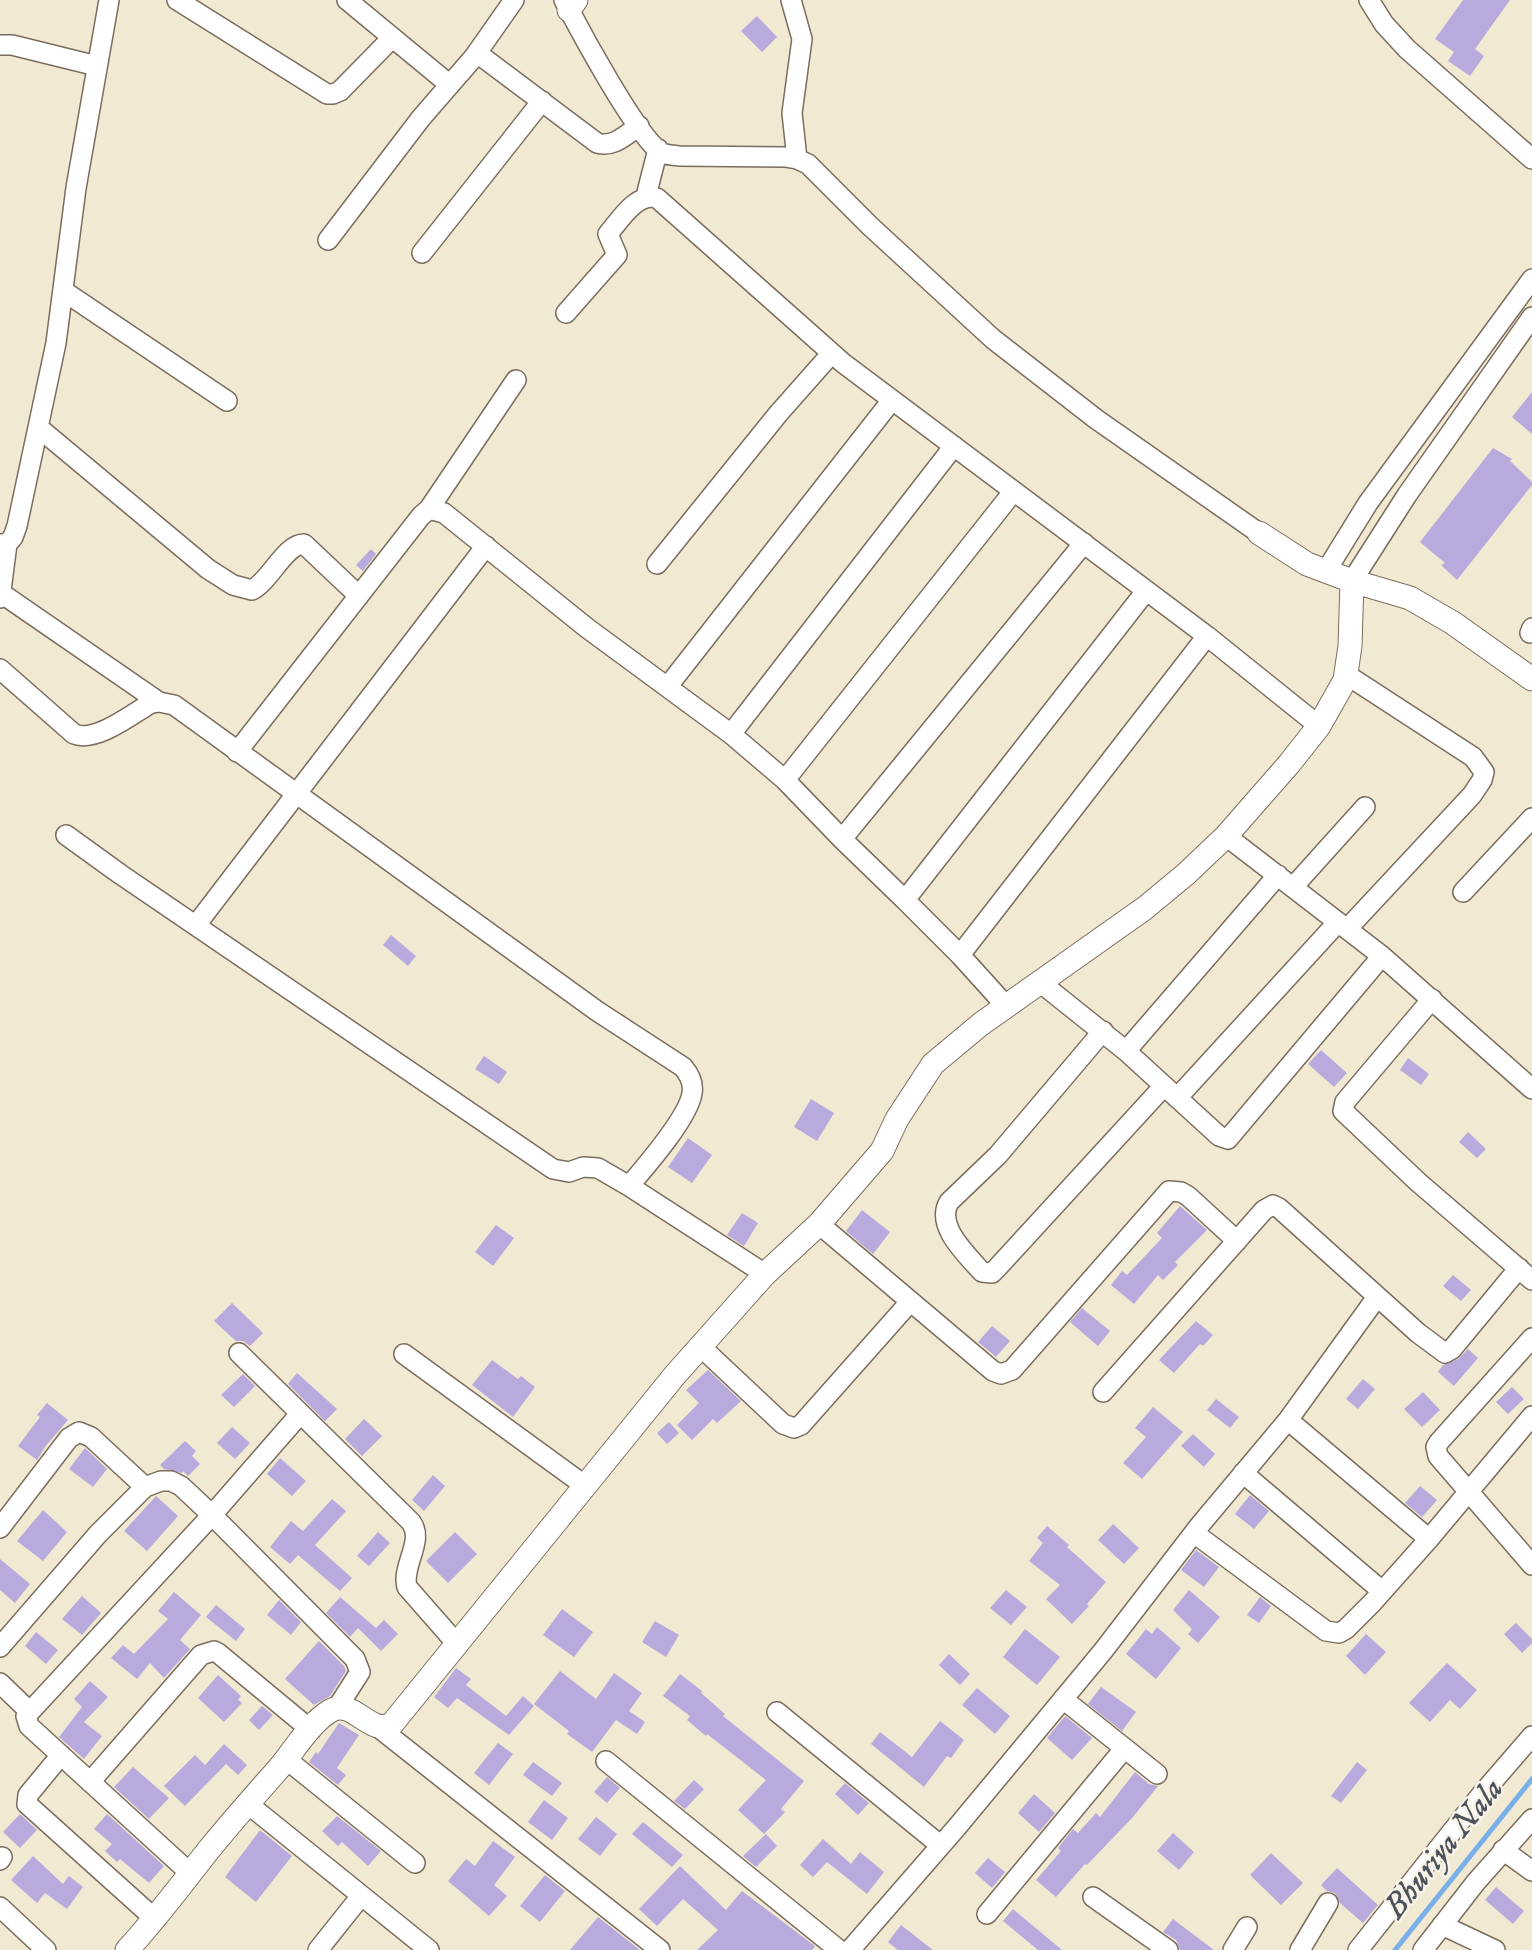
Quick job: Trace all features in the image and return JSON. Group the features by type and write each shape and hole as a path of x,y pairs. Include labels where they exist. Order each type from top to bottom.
{"street":[{"path":"108,0 76,188 65,292 17,526 13,537 3,544 0,595 159,702 174,705 597,1011 683,1067 692,1084 692,1093 686,1109 648,1164 629,1186"},
{"path":"177,0 327,94 340,91 392,38"},
{"path":"347,0 450,85"},
{"path":"328,240 421,118 477,53 514,0"},
{"path":"790,0 802,39 792,113 797,159"},
{"path":"1369,0 1391,33 1532,159"},
{"path":"570,3 585,40 639,127 658,149 669,155 797,159 808,164 983,330 1096,419 1259,533 1317,568 1410,598 1453,623 1532,679"},
{"path":"0,45 12,45 97,66"},
{"path":"477,53 579,131 602,145 614,142 639,127"},
{"path":"422,253 542,101"},
{"path":"646,196 658,149"},
{"path":"566,313 617,255 608,234 638,201 646,196 657,198 831,354 1207,636 1319,726"},
{"path":"1317,568 1368,503 1532,279"},
{"path":"65,292 227,401"},
{"path":"378,1727 386,1728 392,1724 584,1485 700,1346 765,1274 819,1224 882,1151 897,1119 933,1063 981,1024 1145,908 1226,836 1319,726 1338,697 1347,675 1352,581 1408,495 1532,317"},
{"path":"657,564 778,414 831,354"},
{"path":"237,752 429,509 516,380"},
{"path":"668,686 892,400"},
{"path":"39,428 208,569 233,585 252,590 260,586 293,547 304,544 359,596"},
{"path":"731,734 954,446"},
{"path":"785,780 1013,492"},
{"path":"429,509 444,513 587,628 731,734 785,780 960,955 1007,1007"},
{"path":"842,839 1084,543"},
{"path":"196,925 486,546"},
{"path":"905,900 1146,591"},
{"path":"960,955 1207,636"},
{"path":"0,669 80,737 95,735 159,702"},
{"path":"1103,1031 998,1155 944,1210 947,1225 982,1272 992,1273 998,1268 1171,1092 1472,795 1482,780 1484,772 1473,757 1347,675"},
{"path":"1126,1051 1285,881 1365,807"},
{"path":"1463,892 1532,818"},
{"path":"66,835 553,1169 569,1172 583,1167 598,1168 765,1274"},
{"path":"1226,836 1382,956 1532,1089"},
{"path":"1041,983 1103,1031 1219,1136 1228,1139 1382,956"},
{"path":"1103,1392 1264,1210 1273,1205 1440,1351 1449,1352 1525,1274 1418,1182 1343,1111 1345,1102 1432,999"},
{"path":"819,1224 993,1371 1005,1373 1012,1370 1168,1191 1181,1192 1188,1196 1237,1241"},
{"path":"850,1950 1127,1622 1194,1533 1288,1420 1377,1297"},
{"path":"700,1346 783,1424 794,1428 801,1425 910,1302"},
{"path":"1532,1338 1436,1447 1438,1456 1532,1564"},
{"path":"239,1353 415,1527 415,1541 406,1577 407,1587 457,1644"},
{"path":"404,1354 584,1485"},
{"path":"190,1873 29,1726 26,1716 212,1515 300,1414"},
{"path":"1194,1533 1332,1634 1346,1629 1382,1591 1532,1416"},
{"path":"1288,1420 1429,1539"},
{"path":"0,1528 69,1438 79,1432 91,1437 145,1488"},
{"path":"1243,1472 1382,1591"},
{"path":"0,1647 99,1534 145,1488 161,1481 172,1481 212,1515 359,1665 357,1679 337,1708"},
{"path":"90,1782 201,1655 207,1652 218,1653 311,1730"},
{"path":"0,1683 29,1712"},
{"path":"1063,1699 1157,1774"},
{"path":"127,1950 311,1730 330,1710 337,1708 349,1710 378,1727 660,1950"},
{"path":"777,1712 940,1846"},
{"path":"1358,1950 1482,1794 1532,1736"},
{"path":"987,1914 1124,1749"},
{"path":"61,1755 28,1795 27,1804 155,1919"},
{"path":"286,1759 415,1864"},
{"path":"606,1761 839,1950"},
{"path":"248,1804 429,1950"},
{"path":"1423,1950 1503,1850 1532,1819"},
{"path":"1503,1850 1532,1871"},
{"path":"318,1950 361,1896"},
{"path":"1093,1897 1168,1950"},
{"path":"1300,1950 1328,1903"},
{"path":"0,1907 46,1950"},
{"path":"1442,1925 1495,1950"},
{"path":"1233,1950 1247,1927"}],"building":[{"path":"1463,0 1510,0 1475,49 1484,56 1470,76 1448,61 1454,52 1435,39"},
{"path":"757,16 777,37 762,52 741,31"},
{"path":"1532,392 1532,434 1512,417"},
{"path":"1493,448 1512,459 1510,461 1532,485 1457,580 1441,565 1445,563 1420,542"},
{"path":"371,549 376,554 363,571 356,565"},
{"path":"391,935 416,956 408,966 383,945"},
{"path":"1321,1050 1347,1073 1334,1087 1308,1064"},
{"path":"484,1056 507,1072 499,1084 475,1069"},
{"path":"1408,1058 1429,1074 1421,1085 1400,1070"},
{"path":"811,1099 834,1113 817,1141 794,1127"},
{"path":"1468,1132 1486,1149 1477,1158 1459,1142"},
{"path":"688,1138 712,1155 692,1183 668,1167"},
{"path":"1180,1206 1207,1230 1175,1262 1178,1265 1163,1280 1158,1275 1134,1304 1111,1285 1122,1271 1127,1275 1162,1238 1157,1233"},
{"path":"862,1210 890,1232 873,1254 846,1231"},
{"path":"742,1213 758,1223 744,1246 727,1235"},
{"path":"496,1225 514,1238 493,1266 475,1252"},
{"path":"1453,1275 1471,1290 1461,1301 1443,1286"},
{"path":"232,1303 263,1333 250,1346 243,1341 236,1341 214,1321"},
{"path":"1082,1308 1110,1331 1098,1346 1070,1322"},
{"path":"1196,1321 1213,1335 1203,1346 1200,1344 1174,1373 1159,1360"},
{"path":"992,1326 1010,1341 996,1357 978,1342"},
{"path":"1468,1349 1478,1358 1454,1386 1438,1372 1443,1365 1458,1359"},
{"path":"492,1360 518,1379 521,1376 535,1387 513,1417 472,1385"},
{"path":"708,1370 741,1401 717,1423 713,1419 692,1440 677,1425 699,1403 686,1390"},
{"path":"297,1373 337,1409 325,1421 288,1384"},
{"path":"243,1374 255,1386 234,1407 221,1395"},
{"path":"1363,1379 1375,1389 1358,1409 1346,1399"},
{"path":"1512,1387 1524,1399 1508,1414 1496,1402"},
{"path":"1423,1392 1440,1410 1422,1427 1404,1409"},
{"path":"1216,1399 1239,1417 1230,1428 1207,1410"},
{"path":"47,1403 68,1420 37,1460 18,1446"},
{"path":"1153,1407 1183,1432 1142,1479 1123,1463 1146,1437 1135,1428"},
{"path":"364,1419 382,1436 362,1456 345,1439"},
{"path":"669,1422 679,1433 667,1444 657,1433"},
{"path":"232,1427 250,1443 235,1459 217,1443"},
{"path":"1193,1434 1215,1454 1204,1467 1181,1446"},
{"path":"185,1441 196,1451 192,1456 200,1464 188,1476 183,1471 164,1469 160,1465"},
{"path":"85,1448 107,1469 93,1487 69,1469"},
{"path":"280,1458 306,1481 292,1496 267,1474"},
{"path":"433,1475 445,1486 424,1511 412,1500"},
{"path":"1420,1486 1437,1500 1422,1517 1405,1503"},
{"path":"1250,1495 1269,1511 1254,1529 1235,1514"},
{"path":"156,1496 178,1516 147,1551 124,1531"},
{"path":"332,1499 346,1511 315,1545 352,1578 340,1591 298,1555 290,1564 270,1547 291,1521 303,1531"},
{"path":"43,1510 67,1532 43,1561 17,1541"},
{"path":"1113,1524 1139,1548 1124,1564 1098,1540"},
{"path":"1047,1526 1106,1582 1072,1624 1046,1599 1060,1585 1029,1561 1043,1543 1037,1538"},
{"path":"378,1532 390,1543 369,1566 357,1556"},
{"path":"455,1532 477,1554 448,1583 426,1561"},
{"path":"1196,1550 1219,1567 1204,1587 1181,1570"},
{"path":"0,1559 30,1584 15,1603 0,1590"},
{"path":"1006,1590 1027,1607 1011,1625 990,1608"},
{"path":"1189,1590 1220,1617 1198,1643 1188,1634 1192,1629 1173,1610"},
{"path":"174,1592 201,1615 180,1640 190,1649 164,1678 150,1663 137,1679 111,1658 123,1645 134,1654 168,1619 158,1611"},
{"path":"82,1596 101,1613 82,1635 62,1619"},
{"path":"340,1597 376,1628 384,1620 398,1634 381,1651 358,1628 350,1637 326,1613"},
{"path":"1260,1597 1271,1606 1259,1623 1247,1615"},
{"path":"279,1600 301,1622 291,1635 267,1615"},
{"path":"216,1605 245,1629 236,1641 206,1617"},
{"path":"562,1609 593,1632 574,1657 543,1635"},
{"path":"655,1621 679,1635 666,1657 642,1642"},
{"path":"1516,1623 1532,1639 1532,1643 1522,1653 1504,1634"},
{"path":"1157,1627 1181,1648 1156,1679 1126,1654 1146,1629 1152,1634"},
{"path":"1025,1629 1060,1657 1037,1685 1003,1657"},
{"path":"36,1632 58,1650 46,1664 25,1646"},
{"path":"1366,1634 1386,1652 1365,1675 1346,1656"},
{"path":"319,1641 346,1671 330,1696 314,1705 285,1679"},
{"path":"949,1654 970,1674 960,1685 939,1665"},
{"path":"1447,1663 1477,1690 1460,1709 1450,1700 1430,1722 1409,1703"},
{"path":"456,1668 471,1679 466,1685 506,1716 523,1696 534,1706 509,1735 457,1698 448,1708 434,1697"},
{"path":"560,1671 596,1699 614,1673 642,1693 629,1711 645,1722 637,1734 616,1720 592,1752 567,1734 569,1731 534,1704"},
{"path":"680,1674 702,1691 701,1693 725,1714 723,1716 804,1781 781,1809 785,1812 764,1834 738,1810 766,1780 707,1734 706,1736 687,1720 690,1716 663,1696"},
{"path":"218,1675 241,1696 238,1700 242,1703 224,1722 198,1698"},
{"path":"90,1681 108,1697 84,1722 102,1736 84,1759 59,1737 82,1707 74,1699"},
{"path":"1101,1687 1136,1712 1122,1731 1088,1704"},
{"path":"977,1688 1010,1716 995,1734 962,1705"},
{"path":"262,1706 273,1715 259,1730 249,1720"},
{"path":"1065,1716 1092,1738 1072,1760 1047,1738"},
{"path":"940,1721 964,1740 951,1758 947,1756 924,1787 871,1744 880,1732 912,1757"},
{"path":"339,1723 359,1735 337,1768 346,1775 338,1785 309,1762 316,1752 318,1754"},
{"path":"498,1743 513,1754 489,1785 474,1773"},
{"path":"224,1744 247,1765 238,1775 226,1764 185,1806 164,1786 195,1755 205,1765"},
{"path":"533,1762 562,1783 552,1796 523,1775"},
{"path":"1357,1762 1367,1770 1341,1803 1331,1796"},
{"path":"133,1767 169,1798 149,1819 114,1787"},
{"path":"1135,1772 1149,1784 1158,1786 1133,1817 1056,1897 1036,1880 1061,1851 1058,1848 1073,1829 1078,1833 1096,1813 1100,1817"},
{"path":"607,1777 620,1788 607,1803 594,1792"},
{"path":"694,1780 704,1789 685,1809 674,1801"},
{"path":"845,1783 869,1803 858,1815 835,1794"},
{"path":"1034,1794 1055,1813 1039,1832 1018,1813"},
{"path":"544,1800 568,1818 552,1840 528,1822"},
{"path":"20,1814 37,1830 20,1848 3,1832"},
{"path":"107,1814 164,1866 149,1883 120,1859 117,1862 105,1851 112,1844 94,1829"},
{"path":"337,1816 381,1851 368,1866 342,1842 338,1846 322,1831"},
{"path":"596,1817 617,1834 600,1856 578,1839"},
{"path":"643,1822 683,1855 672,1867 632,1834"},
{"path":"260,1830 292,1856 256,1902 225,1877"},
{"path":"1173,1833 1194,1852 1179,1870 1157,1851"},
{"path":"766,1834 777,1846 756,1867 743,1856"},
{"path":"823,1839 851,1864 860,1852 884,1872 867,1894 827,1862 813,1877 800,1865"},
{"path":"493,1841 515,1857 494,1885 507,1896 489,1916 448,1881 466,1859 475,1866"},
{"path":"1271,1853 1303,1883 1281,1905 1250,1875"},
{"path":"33,1856 63,1884 69,1876 83,1887 67,1909 45,1893 37,1903 11,1880"},
{"path":"988,1858 1005,1872 992,1888 975,1873"},
{"path":"680,1866 726,1910 742,1891 815,1946 812,1950 697,1950 718,1930 683,1899 657,1926 639,1909"},
{"path":"1337,1868 1378,1905 1363,1923 1340,1903 1335,1893 1327,1891 1321,1885"},
{"path":"545,1875 565,1891 540,1922 520,1906"},
{"path":"1496,1887 1524,1911 1513,1924 1485,1900"},
{"path":"1013,1909 1062,1950 1038,1950 1003,1921"},
{"path":"598,1917 640,1950 570,1950"},
{"path":"1173,1919 1214,1950 1180,1950 1176,1940 1163,1932"},
{"path":"901,1925 933,1950 898,1950 888,1942"}],"waterway":[{"name":"Bhuriya Nala","path":"1395,1950 1532,1779"}]}
